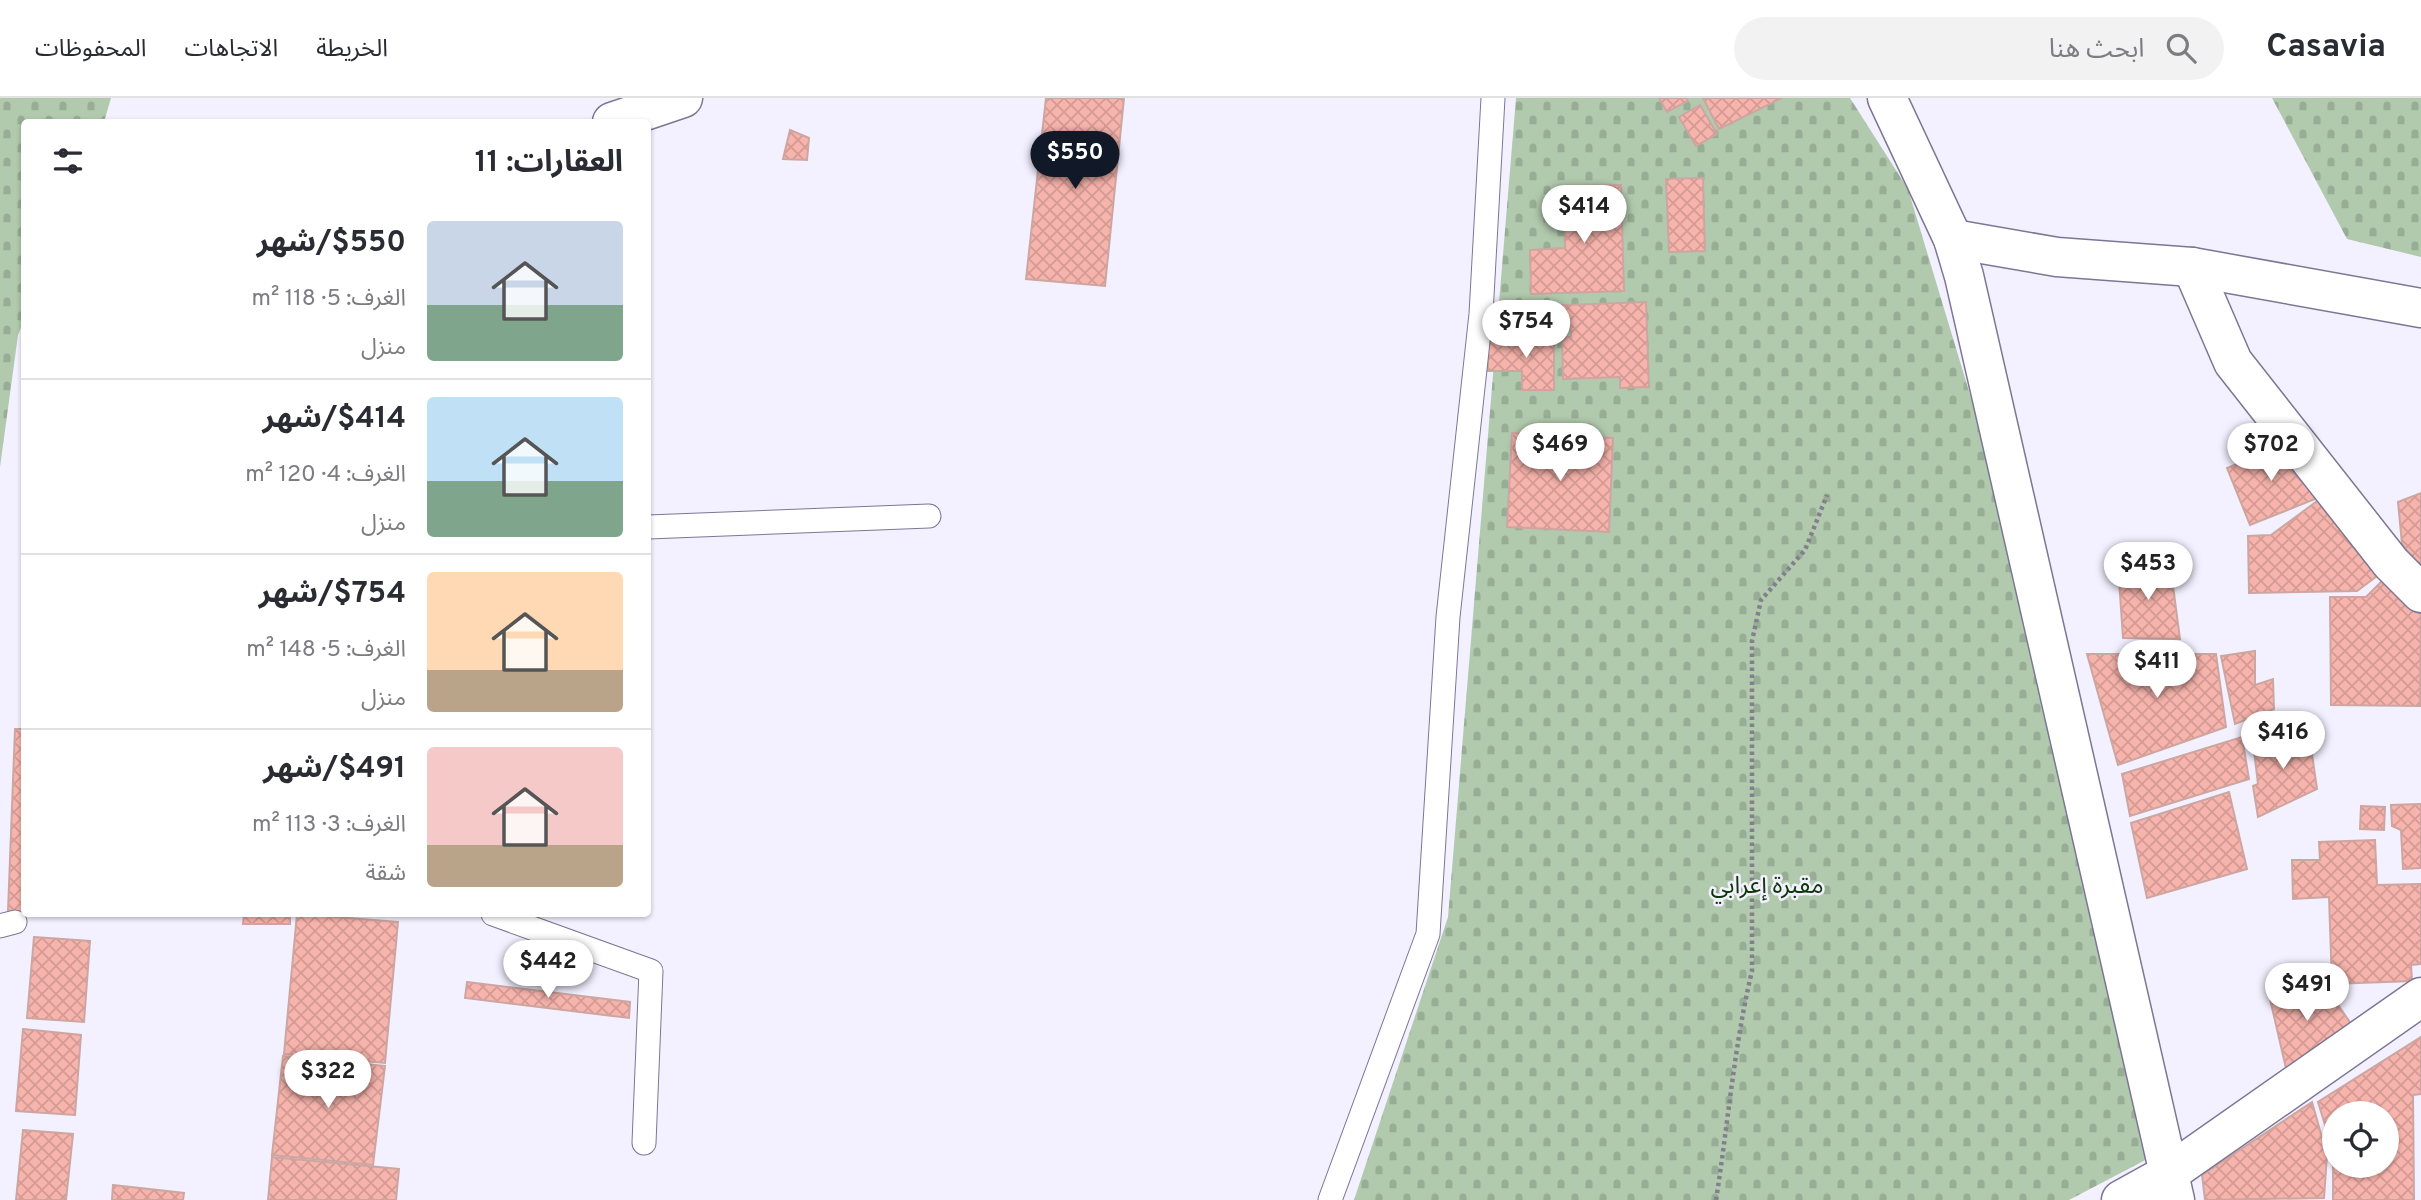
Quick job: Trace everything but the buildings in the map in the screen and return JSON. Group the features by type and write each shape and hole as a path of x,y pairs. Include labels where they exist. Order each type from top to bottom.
{"street":[{"path":"621,119 682,98"},
{"path":"1887,98 1952,239 1964,276 2171,1187"},
{"path":"1952,239 2057,257 2192,267 2421,308"},
{"path":"2192,267 2232,362 2390,563 2421,593"},
{"path":"2121,1200 2171,1187 2421,996"}],"lane":[{"path":"1330,1200 1428,933 1448,617 1481,314 1493,98"},
{"path":"651,527 929,516"},
{"path":"502,917 651,971 644,1143"}],"path":[{"path":"1716,1200 1739,1025 1752,971 1752,641 1761,600 1805,550 1827,495"}],"green space":[{"path":"0,98 111,98 105,119 21,119 21,328 0,467"},
{"name":"مقبرة إعرابي","path":"1516,98 1850,98 1908,189 1993,471 2157,1154 2069,1200 1354,1200 1448,917"},
{"path":"2272,98 2421,98 2421,257 2347,239"}]}
